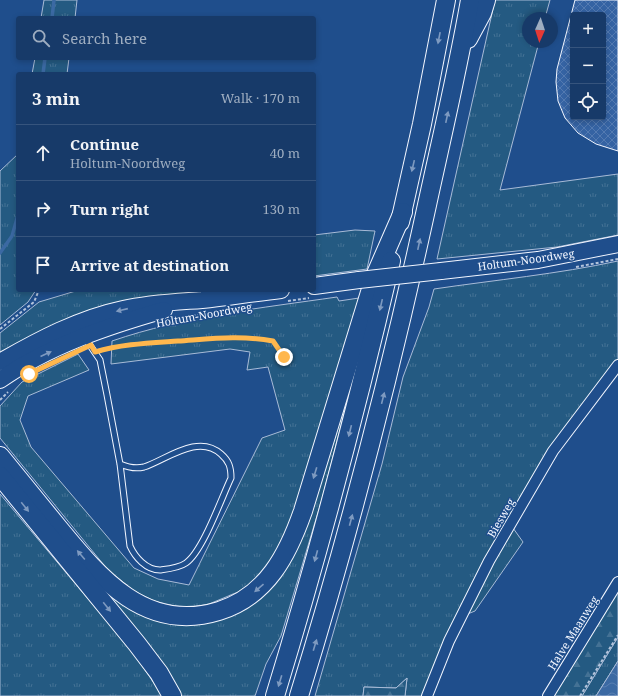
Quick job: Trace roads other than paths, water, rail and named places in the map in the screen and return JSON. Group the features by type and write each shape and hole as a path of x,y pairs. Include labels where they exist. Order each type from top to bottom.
{"highway":[{"path":"275,696 310,581 342,463 403,212 446,0"},
{"path":"299,696 333,586 385,390 460,53 470,0"},
{"path":"460,53 482,13 486,0"},
{"path":"0,456 88,564 113,588 129,599 143,607 155,611 180,616 212,613 240,602 256,590 272,574 285,556 295,534 339,398 375,276 403,212"},
{"path":"0,476 137,644 159,673 172,696"}],"main road":[{"name":"Holtum-Noordweg","path":"316,291 359,280 538,260 618,244"},
{"name":"Holtum-Noordweg","path":"6,383 41,356 80,331 122,309 158,303 200,307 282,296"},
{"name":"Holtum-Noordweg","path":"0,362 26,347 80,331"}],"street":[{"name":"Biesweg","path":"427,696 449,641 489,561 553,451 618,365"},
{"name":"Halve Maanweg","path":"548,696 618,582"}],"lane":[{"path":"80,331 100,360 120,464 130,546 134,555 146,565 156,570 170,569 186,563 197,552 231,478 231,468 227,460 218,451 206,447 193,447 142,468 127,468 120,464"}],"water":[{"path":"618,661 618,696 596,696"}],"waterway":[{"path":"52,16 54,0"},
{"path":"43,72 45,60"},
{"path":"0,253 12,236 16,222"}]}
